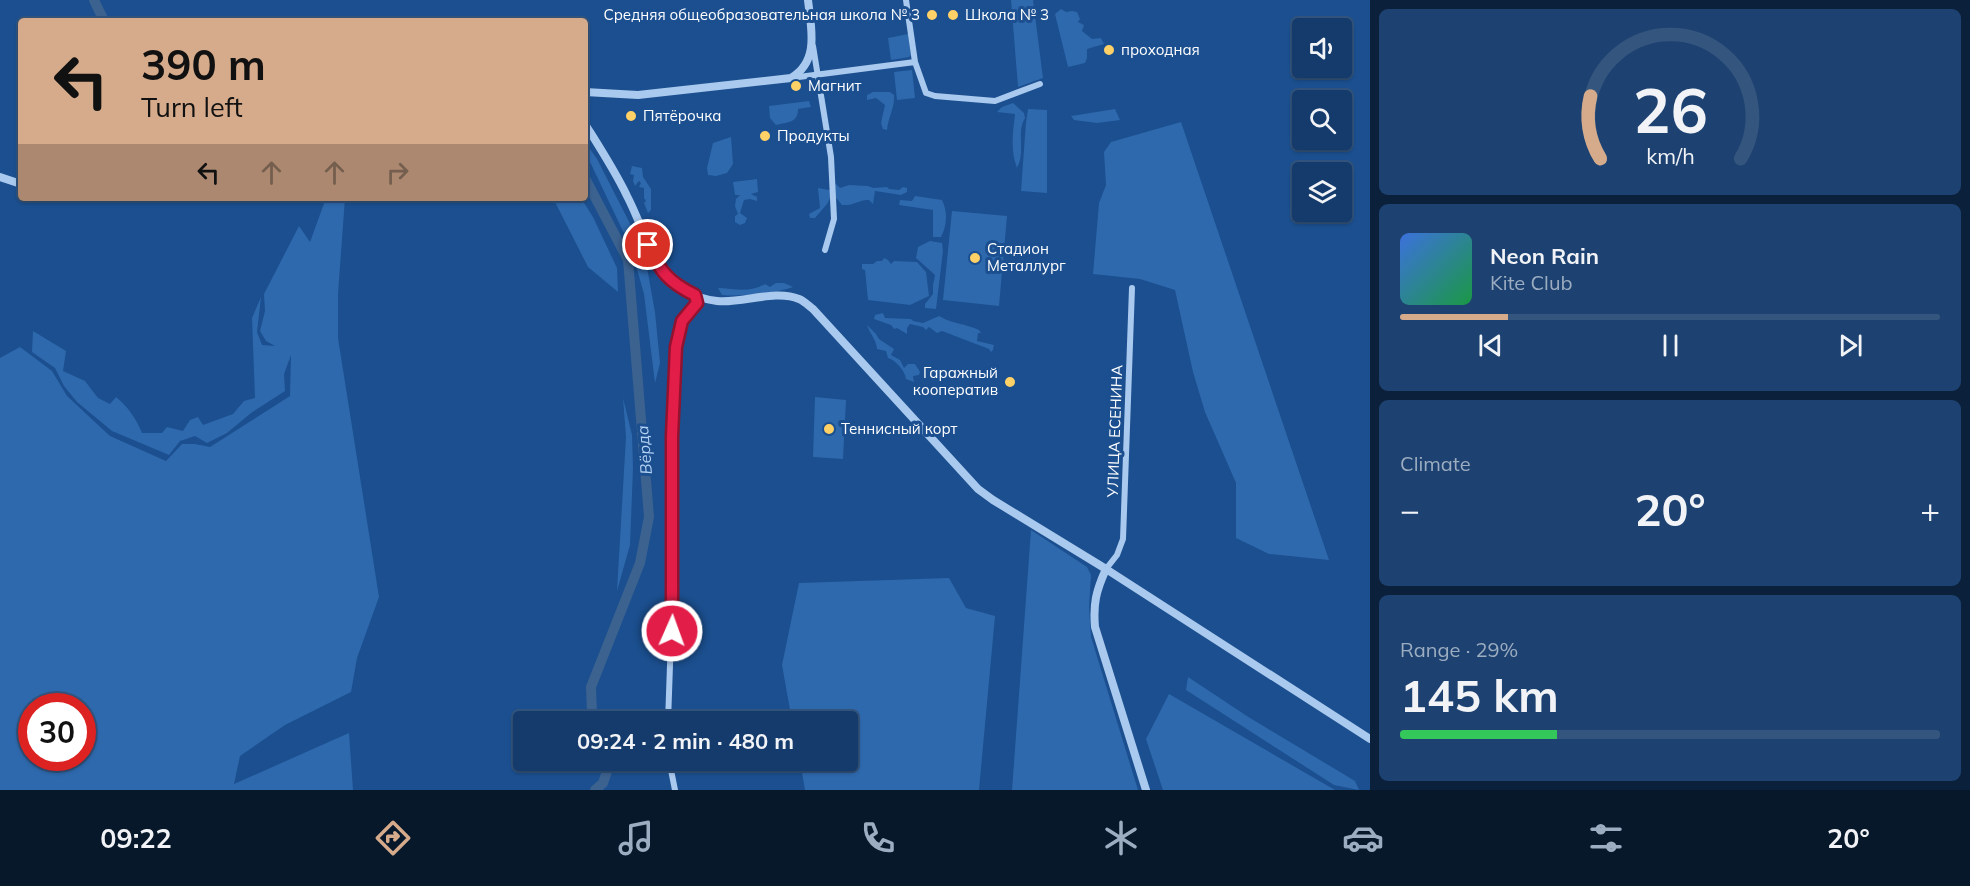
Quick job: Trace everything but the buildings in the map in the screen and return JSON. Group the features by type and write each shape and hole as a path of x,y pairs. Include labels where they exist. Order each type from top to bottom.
{"street":[{"path":"808,0 817,75 831,157 834,219 825,250"},
{"path":"906,0 915,62 926,93 936,96 995,101 1040,84"},
{"path":"791,78 807,64 812,39"},
{"path":"588,92 638,95 915,62"},
{"path":"588,129 628,196 657,264 665,276 695,295 717,301 788,296 800,299 813,309 978,489 1370,739"},
{"path":"0,177 18,183"},
{"name":"УЛИЦА ЕСЕНИНА","path":"1106,569 1118,555 1123,539 1132,288"},
{"path":"668,711 672,608 672,436 676,347 682,321 697,303 695,295"},
{"path":"1106,569 1096,591 1095,627 1146,790"},
{"path":"671,771 675,790"}],"shaded area":[{"path":"1011,0 1033,0 1043,78 1018,87"},
{"path":"1061,9 1066,12 1077,12 1080,19 1078,22 1084,25 1082,31 1092,39 1101,38 1104,44 1087,49 1085,63 1068,67 1055,14"},
{"path":"908,34 911,55 891,60 888,38"},
{"path":"912,70 915,98 897,100 894,72"},
{"path":"873,92 890,92 894,95 887,130 883,129 881,123 885,105 876,98 867,100 867,95"},
{"path":"809,101 811,107 798,109 798,114 792,121 776,125 770,118 769,106"},
{"path":"1013,103 1024,113 1025,118 1021,130 1021,156 1017,168 1013,148 1015,114 997,112 1002,107"},
{"path":"1028,109 1047,110 1047,193 1021,191"},
{"path":"1115,109 1120,120 1097,123 1074,120 1071,116"},
{"path":"1181,122 1329,560 1269,554 1236,538 1236,483 1205,412 1193,372 1175,290 1140,279 1093,274 1099,203 1106,185 1104,152 1111,142"},
{"path":"731,137 733,164 727,173 716,176 708,175 707,168 713,143"},
{"path":"588,146 597,159 644,251 655,312 660,363 655,383 644,294 631,248 588,160"},
{"path":"632,166 642,168 643,177 651,189 651,210 648,213 644,203 646,201 644,188 639,187 641,183 639,181 635,186 634,175 630,174"},
{"path":"757,179 758,192 751,194 757,197 757,201 744,200 740,213 747,218 745,223 740,225 735,222 735,216 738,214 735,206 736,199 740,195 735,195 733,182"},
{"path":"836,184 840,188 849,185 899,190 903,187 907,188 907,192 901,195 875,191 873,204 866,200 842,205 831,196 815,218 810,218 809,214 820,208 818,188 829,190"},
{"path":"915,196 942,200 946,219 941,237 933,237 933,210 899,205 900,200 912,201"},
{"path":"325,201 345,201 338,294 338,338 379,597 357,658 351,692 285,725 240,756 234,784 349,733 353,790 0,790 0,358 20,347 52,371 67,396 110,436 166,461 182,444 210,447 290,396 291,355 284,374 285,391 251,413 227,433 207,443 195,436 180,441 169,455 112,431 77,402 64,386 55,368 32,352 33,331 66,351 63,371 85,381 98,398 110,404 116,397 131,413 142,433 162,433 167,427 183,431 190,420 198,417 203,425 233,414 244,401 255,398 252,318 261,297 257,332 262,345 275,346 266,341 260,331 265,311 264,294 299,226 310,242"},
{"path":"555,201 583,201 617,268 618,292 588,267"},
{"name":"Стадион Металлург","path":"952,211 1007,216 999,306 943,300"},
{"path":"930,241 942,243 943,251 936,309 925,308 925,304 933,294 935,275 916,258 918,247"},
{"path":"884,258 891,264 894,261 917,262 926,272 929,296 910,305 868,300 865,270 862,269 862,264 873,264"},
{"path":"776,283 784,283 793,287 768,293 738,295 722,295 718,288 747,290 765,284 770,287"},
{"path":"883,313 885,318 911,319 923,323 939,316 969,326 981,333 978,333 977,341 994,345 993,350 991,352 989,349 942,331 937,333 929,327 926,330 910,324 907,334 874,319 875,315"},
{"path":"867,325 879,339 894,349 891,355 900,360 904,368 908,364 915,364 920,372 919,375 913,376 914,382 906,379 899,366 888,358 886,351 877,349"},
{"name":"Теннисный корт","path":"815,397 846,400 843,459 813,457"},
{"path":"623,398 632,435 633,468 630,545 617,591 626,437"},
{"path":"1031,530 1087,567 1091,575 1089,607 1091,637 1138,790 1012,790"},
{"path":"949,578 966,608 995,616 979,790 805,790 802,771 858,771 858,711 790,711 782,665 799,583"},
{"path":"1188,677 1250,718 1355,781 1359,790 1334,785 1186,690"},
{"path":"1169,694 1335,790 1163,790 1146,739"}],"waterway":[{"name":"Вёрда","path":"94,0 103,18"},
{"name":"Вёрда","path":"588,184 628,260 649,517 640,563 591,687 592,711"},
{"name":"Вёрда","path":"595,790 603,783 607,771"}],"place":[{"name":"Средняя общеобразовательная школа № 3","path":"932,15"},
{"name":"Школа № 3","path":"953,15"},
{"name":"проходная","path":"1109,50"},
{"name":"Магнит","path":"796,86"},
{"name":"Пятёрочка","path":"631,116"},
{"name":"Продукты","path":"765,136"},
{"name":"Стадион Металлург","path":"975,258"},
{"name":"Гаражный кооператив","path":"1010,382"},
{"name":"Теннисный корт","path":"829,429"}],"route":[{"path":"648,245 665,276 695,295 697,303 682,321 676,347 674,373 672,631"}]}
